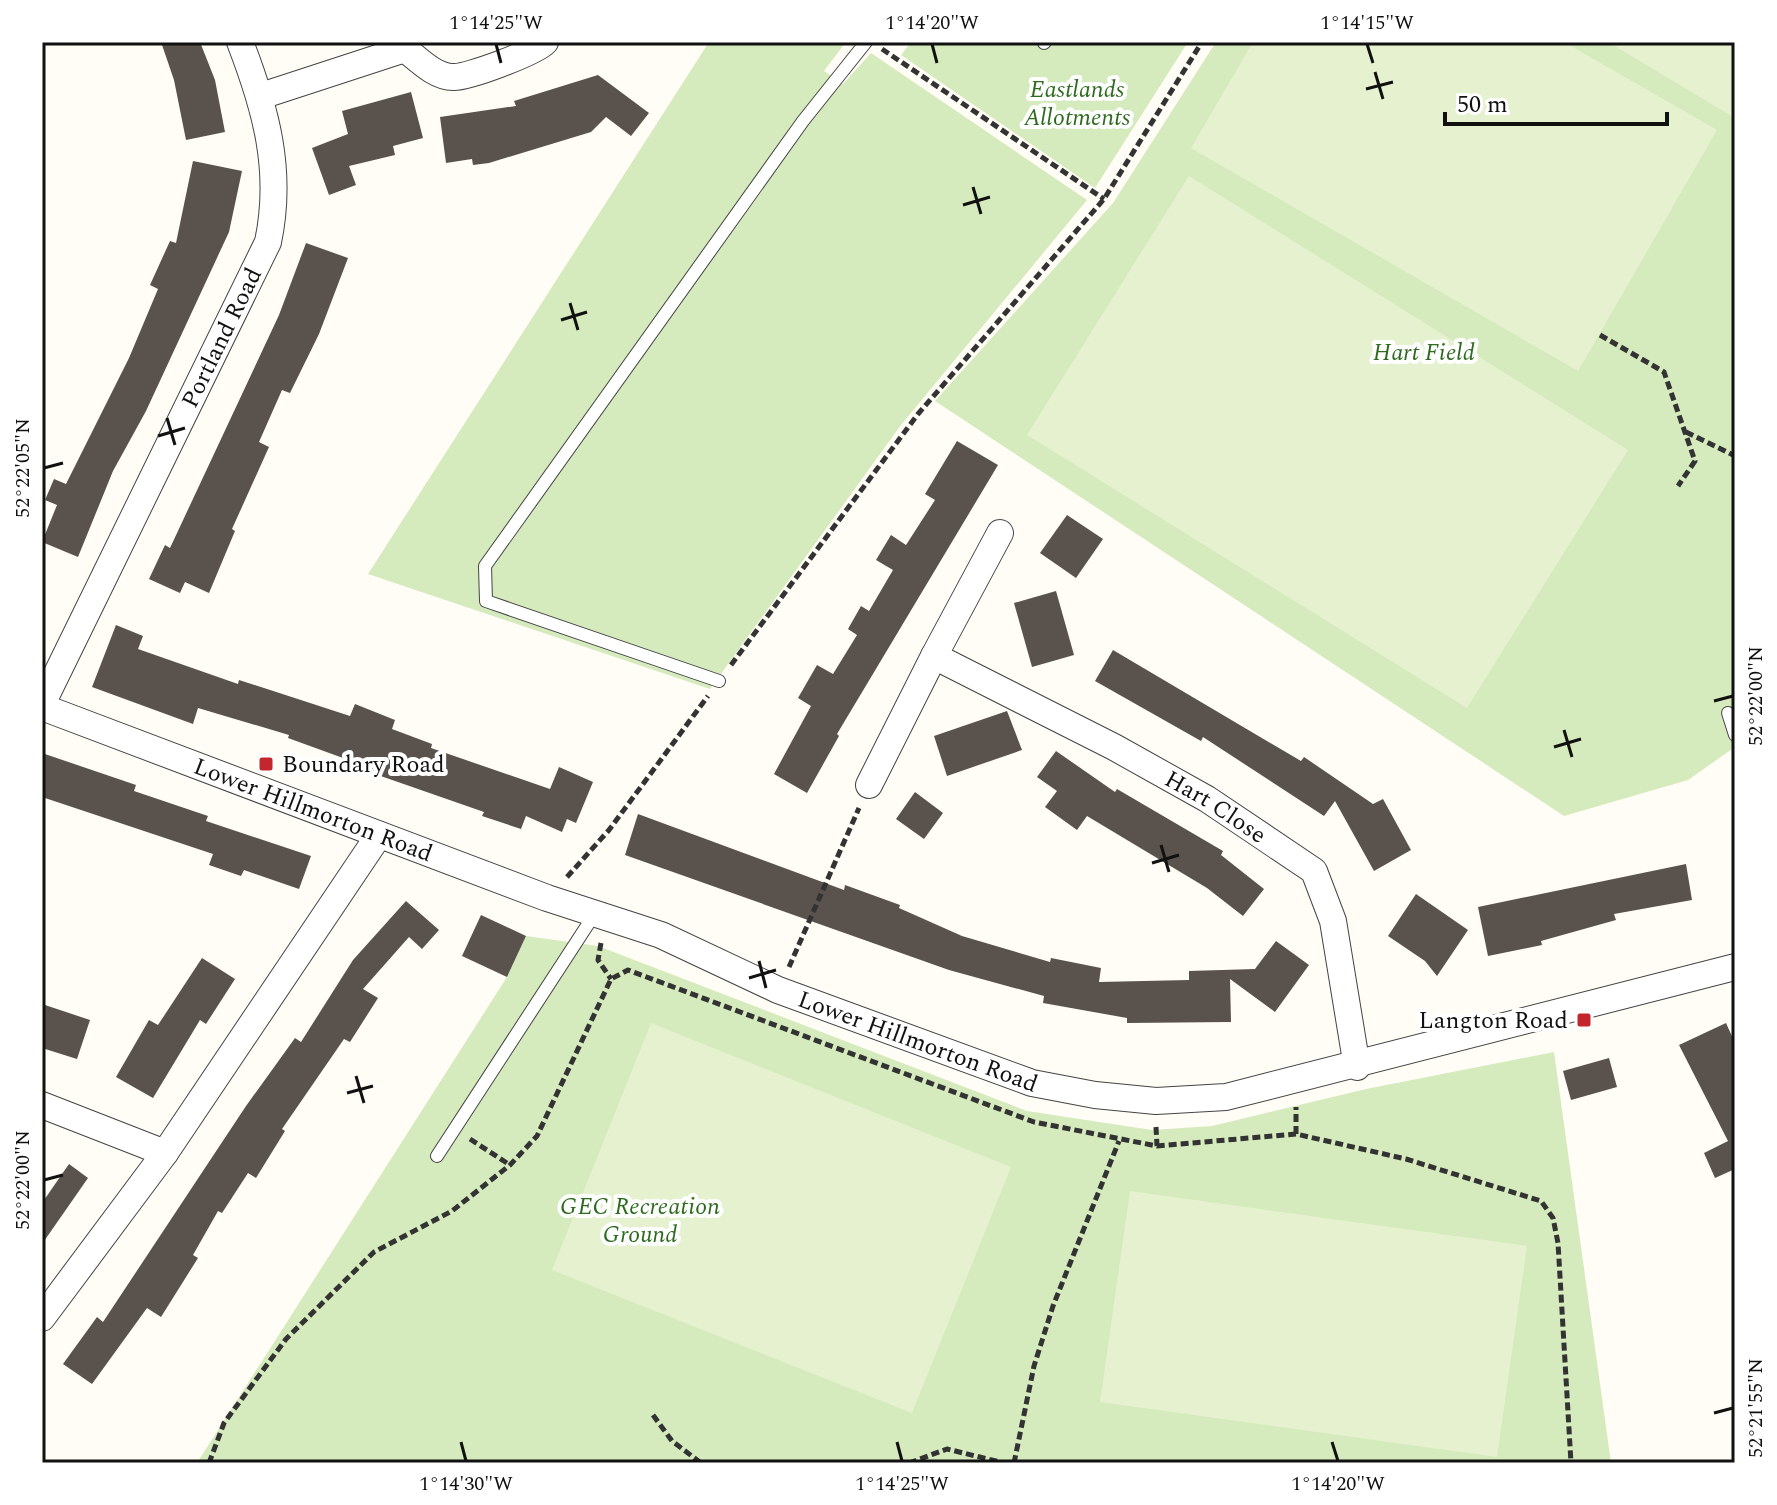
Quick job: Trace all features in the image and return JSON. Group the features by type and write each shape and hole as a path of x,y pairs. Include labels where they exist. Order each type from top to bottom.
{"street":[{"name":"Portland Road","path":"42,706 268,242 275,206 274,158 261,96 240,42"},
{"path":"261,96 406,46 430,69 454,77 534,52 545,42"},
{"path":"869,785 1000,533"},
{"name":"Hart Close","path":"934,656 1194,792 1314,871 1333,921 1357,1067"},
{"name":"Lower Hillmorton Road","path":"42,706 547,898 661,935 778,990 1032,1083 1095,1095 1156,1101 1226,1097 1296,1078 1357,1067 1735,967"},
{"path":"42,1318 165,1153 379,835"},
{"path":"42,1105 165,1153"}],"lane":[{"path":"719,681 486,601 485,566 803,121 868,42"},
{"path":"1728,713 1735,735"},
{"path":"437,1156 602,917"}],"path":[{"path":"868,42 1104,199"},
{"path":"547,898 609,830 918,414 1104,199 1202,42"},
{"path":"1600,335 1664,372 1695,461 1678,486"},
{"path":"1685,432 1735,456"},
{"path":"778,990 811,923 869,785"},
{"path":"602,917 598,960 611,979"},
{"path":"209,1463 224,1423 286,1339 374,1252 452,1211 510,1165 537,1136 611,979 628,970 1034,1122 1157,1146 1296,1134 1406,1159 1541,1201 1553,1218 1558,1243 1571,1463"},
{"path":"454,1129 510,1165"},
{"path":"1014,1463 1034,1366 1053,1306 1119,1141"},
{"path":"653,1415 672,1441 701,1463"},
{"path":"909,1463 947,1449 1004,1463"}],"green space":[{"path":"709,42 846,42 824,71 843,84 871,53 1087,200 901,425 710,689 368,574"},
{"name":"Eastlands Allotments","path":"911,42 1188,42 1095,188 901,55"},
{"name":"Hart Field","path":"1216,42 1735,42 1735,747 1688,780 1564,816 935,401 1113,203"},
{"path":"1253,42 1564,42 1717,130 1578,371 1191,148"},
{"path":"1608,42 1735,42 1735,118"},
{"path":"1189,176 1628,450 1467,708 1027,435"},
{"name":"GEC Recreation Ground","path":"526,936 598,946 1027,1111 1152,1130 1212,1126 1366,1089 1554,1052 1611,1463 197,1463 507,977"},
{"path":"651,1023 1011,1167 912,1413 552,1270"},
{"path":"1130,1191 1527,1246 1497,1457 1100,1402"}],"building":[{"path":"161,42 200,42 215,80 225,132 186,140 174,80"},
{"path":"598,75 649,113 631,136 606,117 591,132 489,163 473,165 472,159 446,163 440,117 516,106 514,101"},
{"path":"411,92 423,138 393,146 395,155 349,166 356,185 329,195 312,148 348,134 342,111"},
{"path":"193,161 242,171 229,232 146,411 113,471 78,557 42,542 57,505 45,500 54,479 66,484 129,358 158,289 150,285 170,241 176,243"},
{"path":"306,243 348,258 319,334 290,393 282,390 259,442 269,447 232,529 235,531 209,593 185,582 180,593 149,579 165,545 170,548 279,315"},
{"path":"957,441 998,465 837,734 839,736 807,793 774,774 811,706 798,698 817,665 833,674 857,635 848,629 861,606 869,611 893,570 876,560 891,535 906,545 935,500 925,494"},
{"path":"1067,515 1103,539 1076,578 1040,553"},
{"path":"1056,591 1074,655 1032,667 1014,603"},
{"path":"116,625 143,636 138,649 238,684 239,680 350,716 355,704 395,720 392,729 432,744 431,748 550,789 559,767 593,782 576,823 567,819 562,832 526,816 521,829 482,816 484,812 352,766 354,762 288,738 289,735 198,708 193,724 92,687"},
{"path":"1113,650 1301,761 1304,757 1373,804 1383,799 1411,850 1374,871 1335,801 1324,816 1203,737 1201,741 1095,681"},
{"path":"1007,711 1022,750 947,776 934,736"},
{"path":"1056,751 1115,792 1117,789 1223,851 1221,855 1264,889 1243,916 1207,888 1087,816 1077,830 1045,807 1057,791 1037,777"},
{"path":"42,753 136,785 134,791 208,816 206,821 311,856 299,889 244,870 241,876 209,865 213,854 42,797"},
{"path":"915,792 943,813 924,839 896,819"},
{"path":"638,814 844,890 845,885 900,905 899,908 962,936 1050,962 1051,958 1101,968 1099,982 1189,980 1189,971 1255,969 1276,941 1309,965 1275,1012 1230,979 1231,1022 1127,1023 1127,1018 1043,1003 1044,996 949,970 625,855"},
{"path":"1686,864 1692,900 1614,914 1616,920 1541,941 1542,945 1488,956 1478,907"},
{"path":"1416,894 1468,930 1437,976 1425,961 1388,936"},
{"path":"406,901 439,930 422,949 409,937 363,989 378,998 350,1042 344,1039 282,1129 285,1131 256,1178 248,1173 222,1213 218,1211 193,1255 198,1258 161,1317 147,1308 92,1384 63,1364 97,1317 103,1322 246,1106 295,1038 301,1042 353,960"},
{"path":"481,915 526,936 507,977 462,956"},
{"path":"202,958 235,979 206,1024 200,1020 153,1098 116,1077 149,1020 158,1025"},
{"path":"42,1004 90,1020 77,1059 42,1048"},
{"path":"1726,1023 1735,1043 1735,1169 1715,1178 1704,1153 1728,1141 1679,1045"},
{"path":"1609,1058 1617,1087 1571,1100 1563,1071"},
{"path":"69,1164 88,1178 42,1244 42,1203"}],"place":[{"name":"Boundary Road","path":"266,764"},
{"name":"Langton Road","path":"1584,1020"}]}
